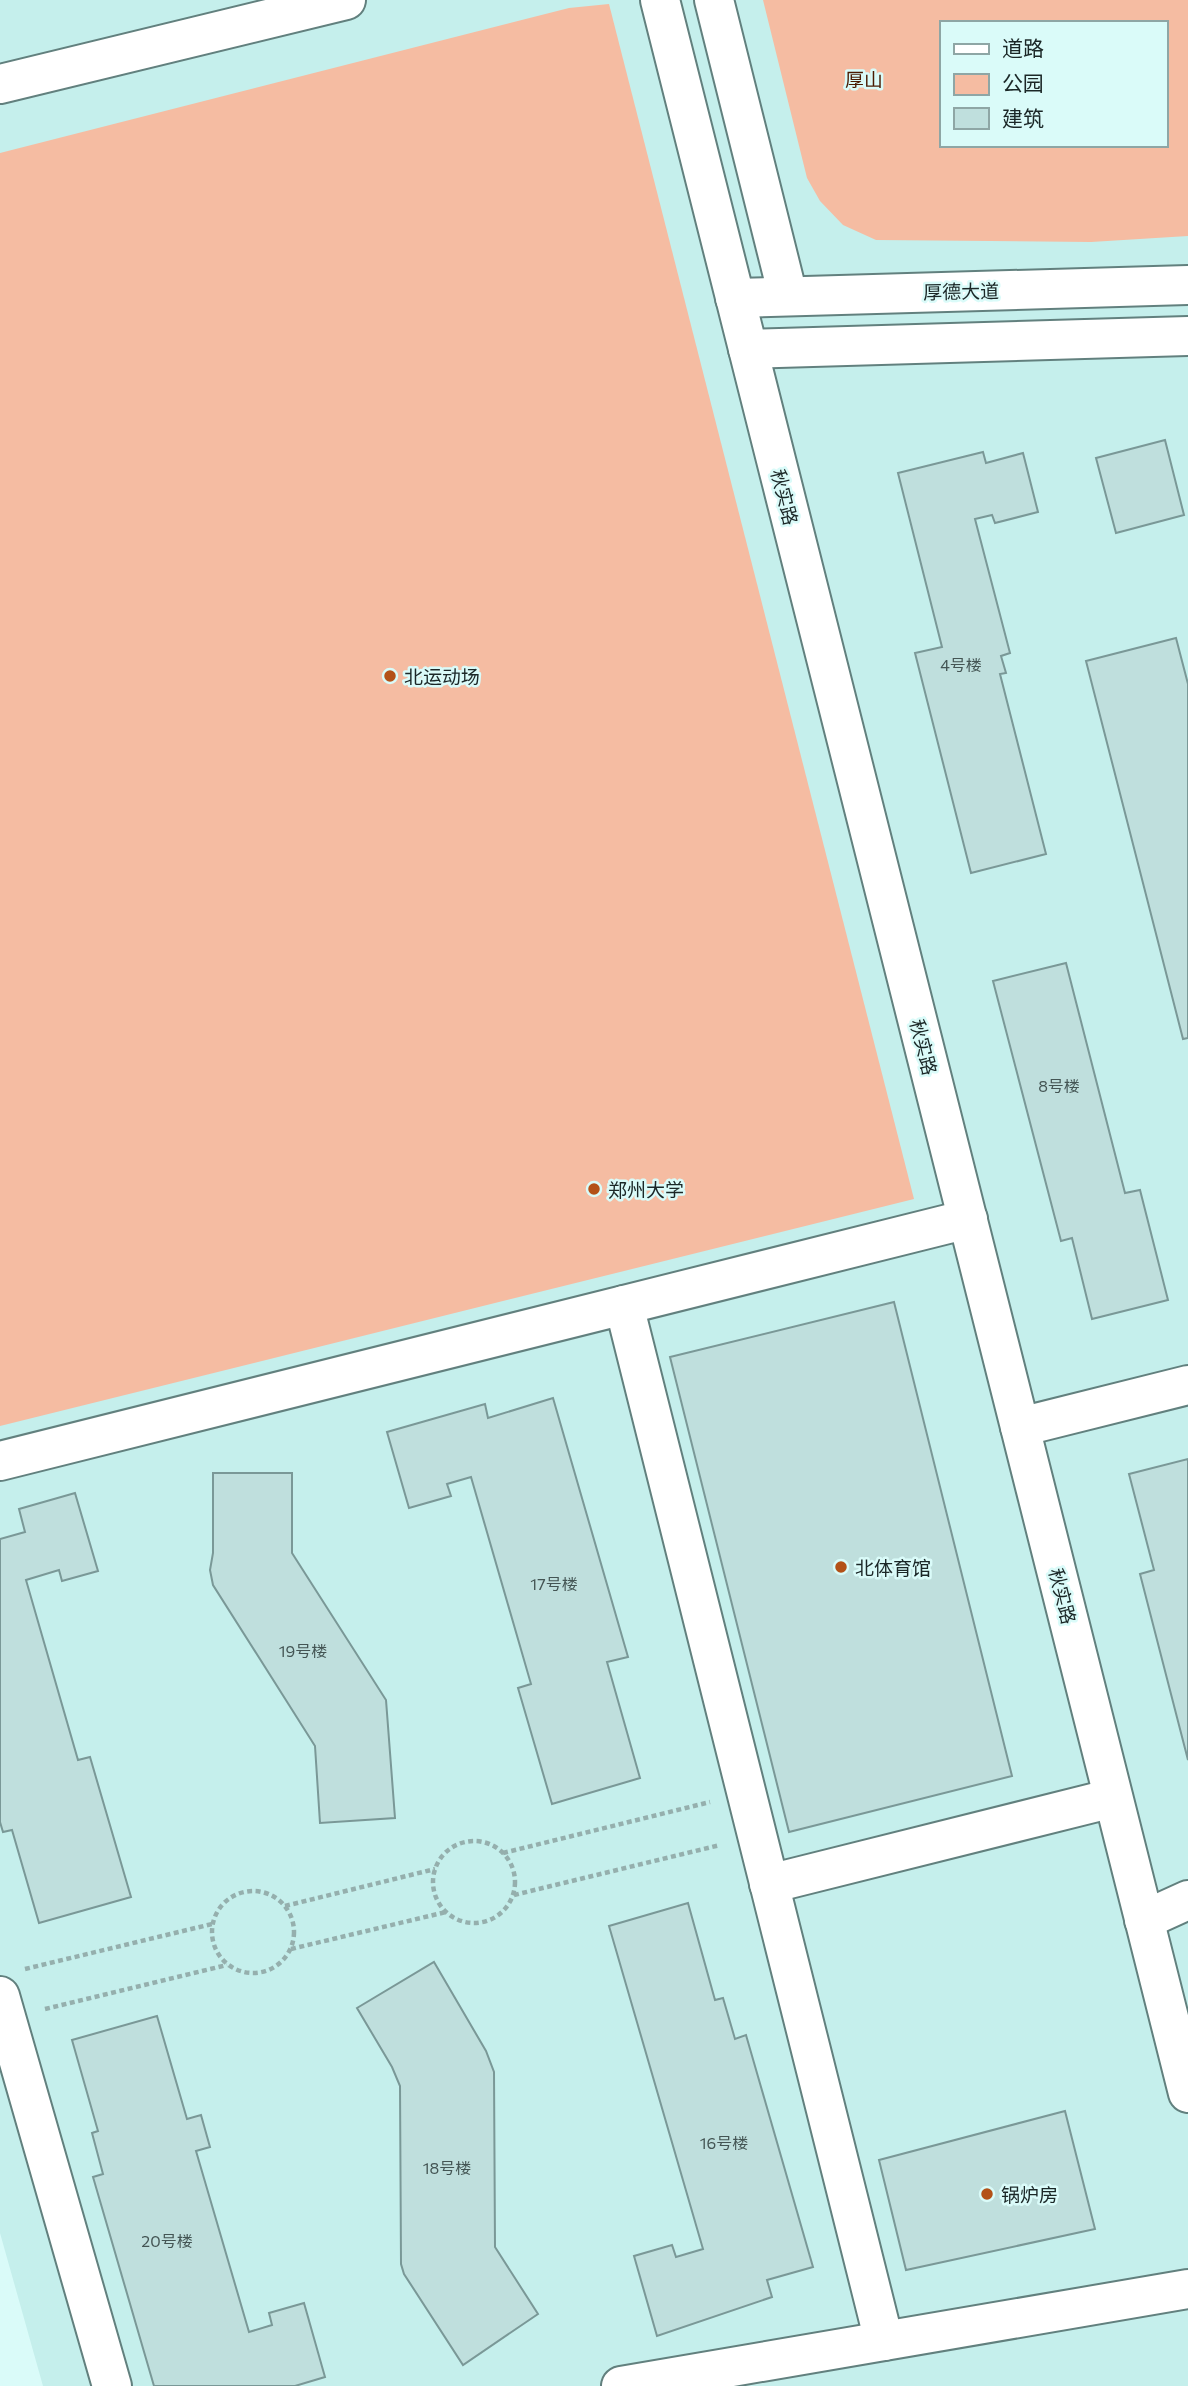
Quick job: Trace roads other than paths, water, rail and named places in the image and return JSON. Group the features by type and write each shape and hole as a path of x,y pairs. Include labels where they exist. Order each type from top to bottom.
{"lane":[{"path":"0,84 346,0"},
{"name":"秋实路","path":"660,0 1188,2093"},
{"path":"714,0 788,296"},
{"name":"厚德大道","path":"735,298 1188,285"},
{"path":"748,349 1188,336"},
{"path":"0,1461 968,1219"},
{"path":"624,1305 884,2341"},
{"path":"1020,1427 1188,1385"},
{"path":"769,1884 1113,1797"},
{"path":"1144,1920 1188,1900"},
{"path":"7,1996 112,2386"},
{"path":"621,2386 1188,2288"}],"place":[{"name":"北运动场","path":"390,676"},
{"name":"郑州大学","path":"594,1189"},
{"name":"北体育馆","path":"841,1567"},
{"name":"锅炉房","path":"987,2194"}],"park label":[{"name":"厚山","path":"864,79"}]}
